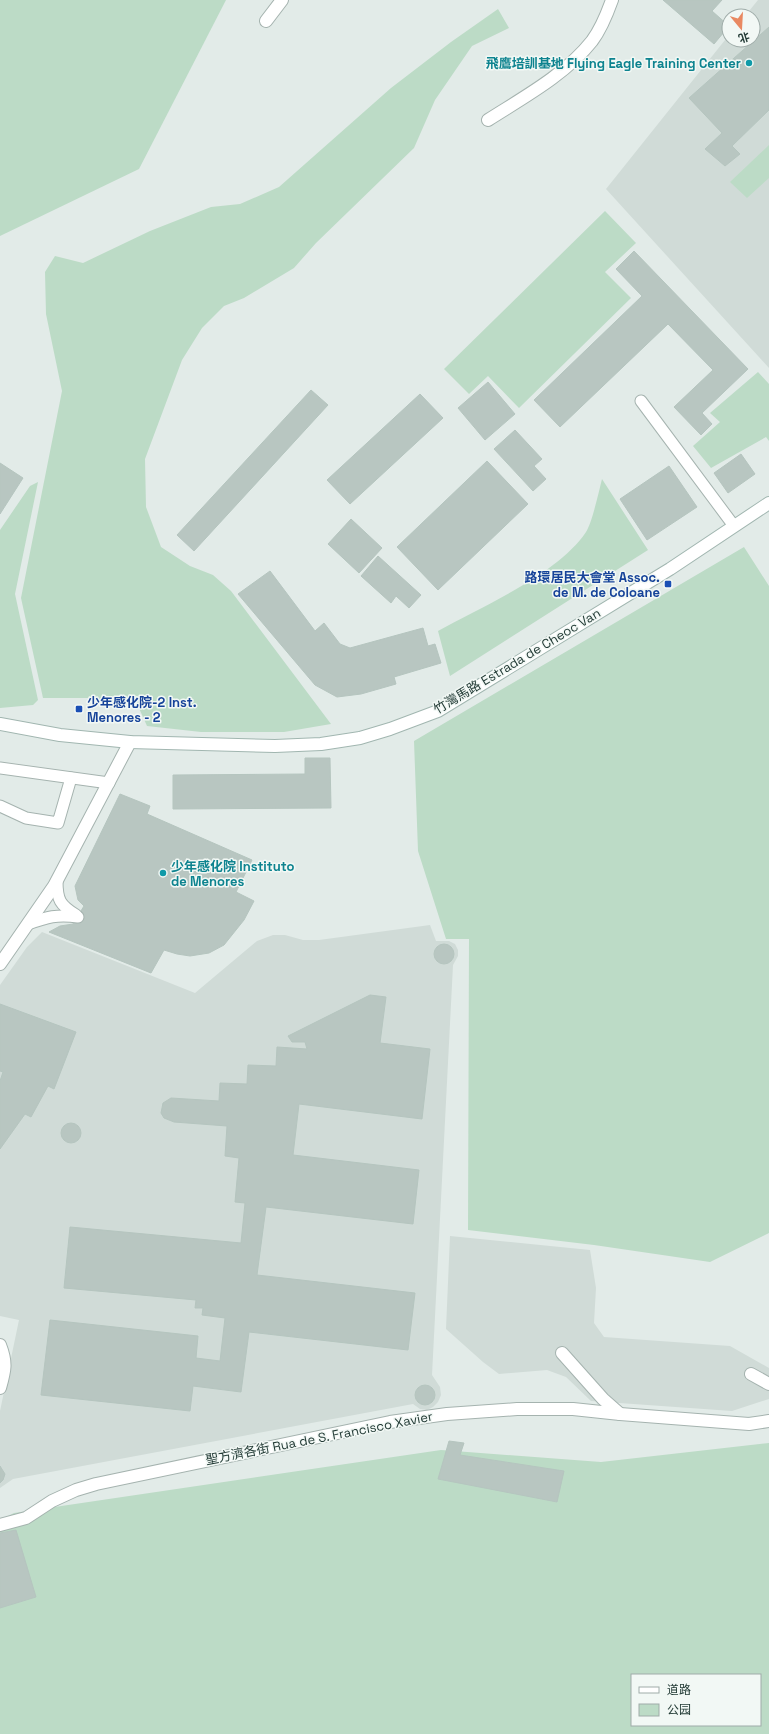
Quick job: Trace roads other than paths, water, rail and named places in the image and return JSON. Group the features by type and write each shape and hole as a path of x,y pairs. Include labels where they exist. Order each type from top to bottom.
{"street":[{"path":"266,21 282,0"},
{"path":"488,120 554,77 569,65 592,40 612,0"},
{"name":"竹灣馬路 Estrada de Cheoc Van","path":"0,724 60,734 130,742 275,746 321,744 360,738 390,730 438,710 670,569 769,503"},
{"path":"0,964 57,881 130,742"},
{"path":"0,1345 5,1358 0,1388"},
{"path":"562,1354 603,1399 620,1414"},
{"path":"751,1374 769,1384"},
{"name":"聖方濟各街 Rua de S. Francisco Xavier","path":"0,1525 26,1518 52,1501 76,1490 96,1484 390,1422 447,1414 517,1409 573,1409 749,1424 769,1421"}],"lane":[{"path":"641,401 734,526"},
{"path":"0,768 109,784"},
{"path":"0,806 26,818 58,824 71,778"},
{"path":"26,927 46,917 56,915 78,916 63,906 59,900 57,893 57,881"}],"place":[{"name":"飛鷹培訓基地 Flying Eagle Training Center","path":"749,63"},
{"name":"路環居民大會堂 Assoc. de M. de Coloane","path":"668,584"},
{"name":"少年感化院-2 Inst. Menores - 2","path":"79,709"},
{"name":"少年感化院 Instituto de Menores","path":"163,873"}]}
